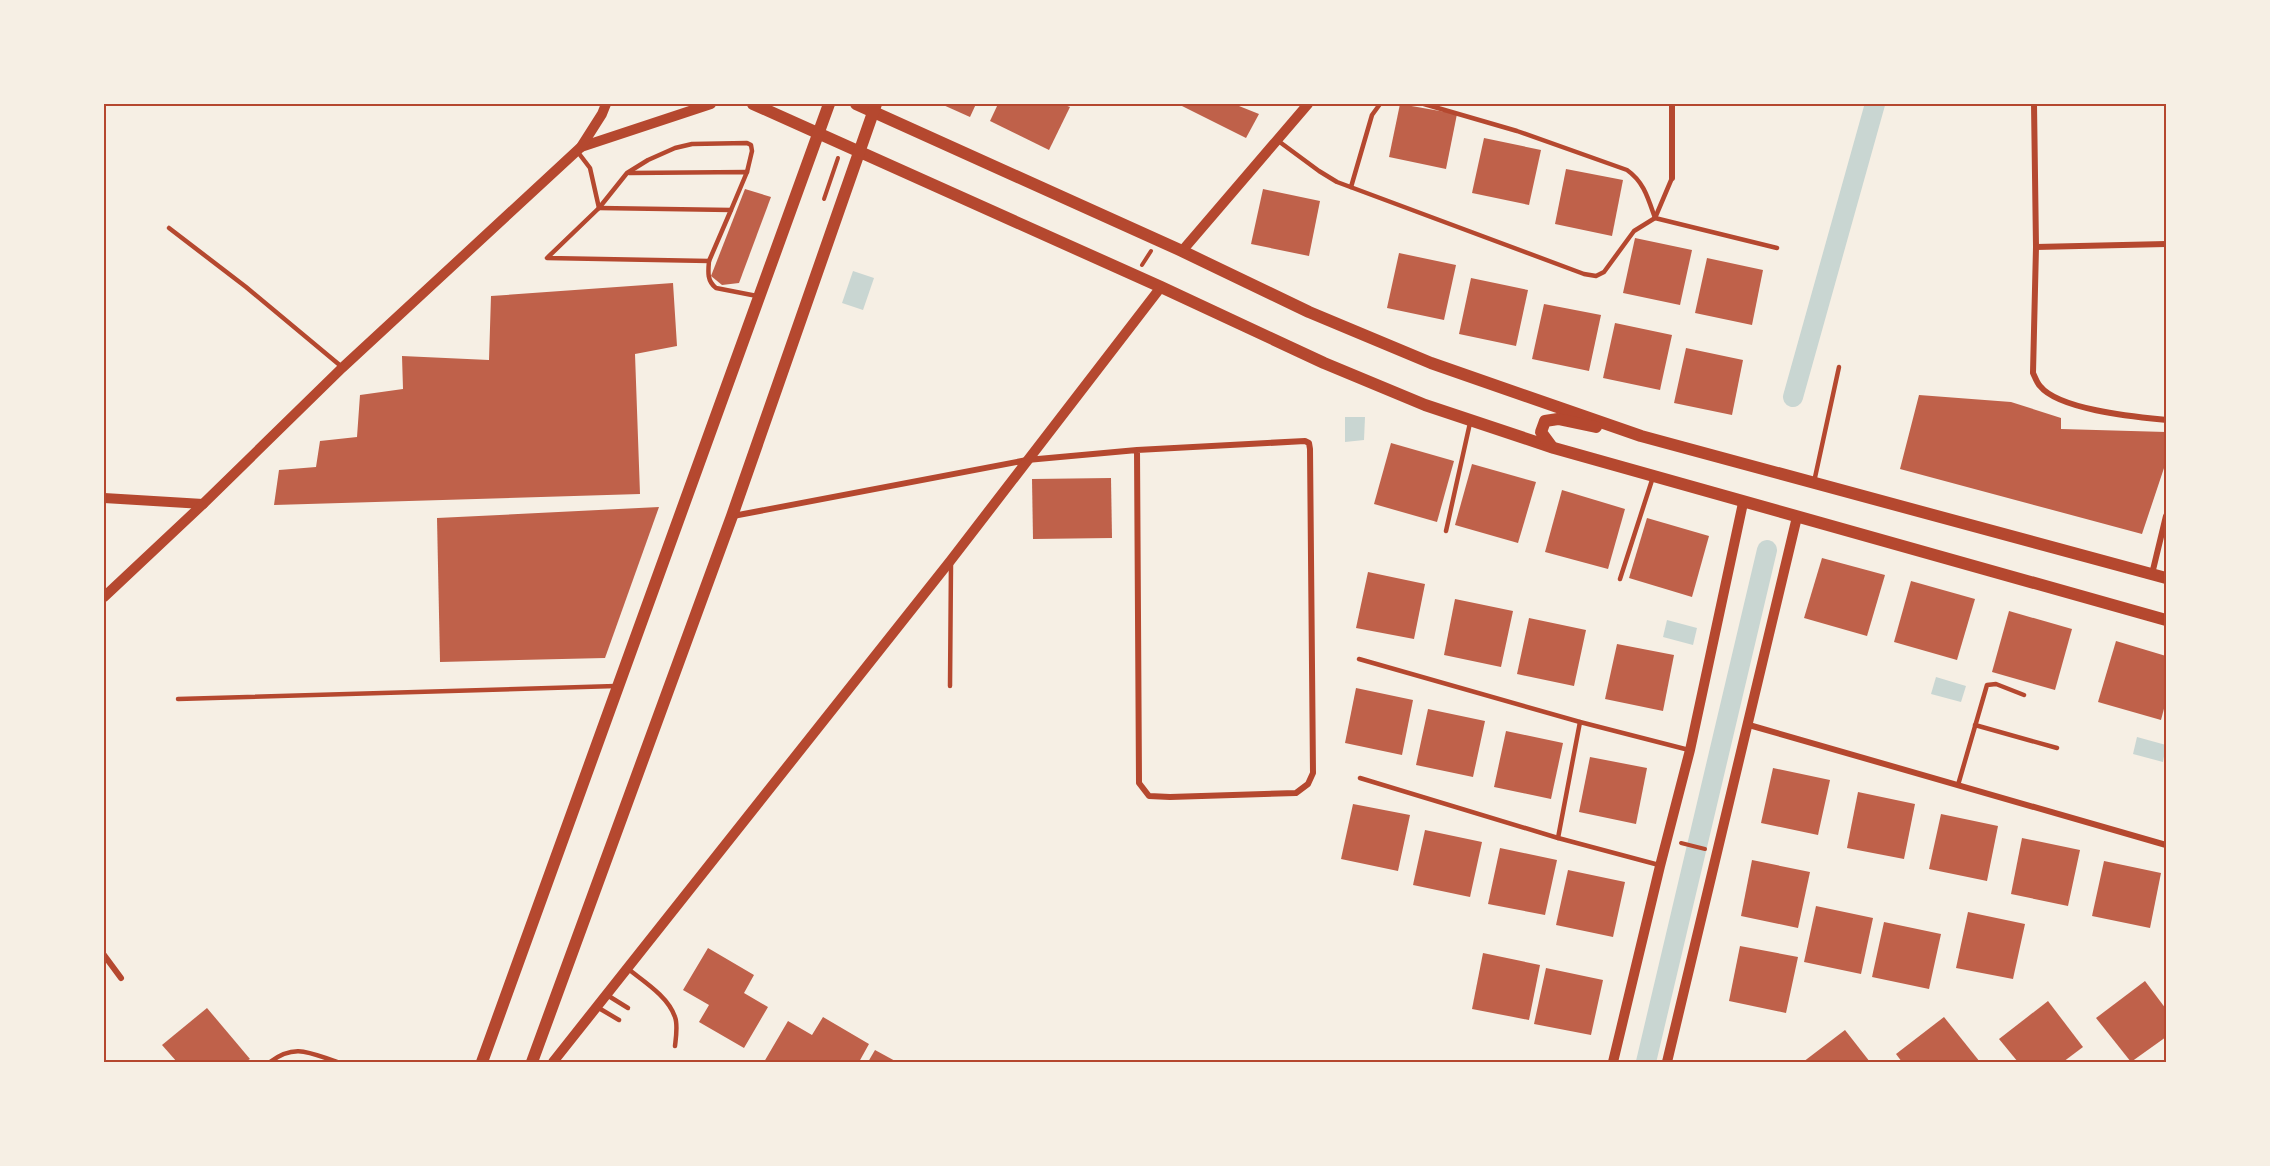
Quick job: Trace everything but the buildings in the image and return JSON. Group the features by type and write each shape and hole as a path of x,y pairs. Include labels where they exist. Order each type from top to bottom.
{"main road":[{"path":"753,104 1135,275 1324,363 1425,405 1554,448 1653,477 2166,620"},
{"path":"482,1062 829,104"},
{"path":"856,104 874,108 1182,250 1309,312 1431,363 1641,436"},
{"path":"532,1062 732,516 874,108"},
{"path":"1554,448 1541,432 1545,421 1550,419 1641,436 2166,578"}],"street":[{"path":"104,597 342,368 579,149 606,104"},
{"path":"579,149 711,104"},
{"path":"1182,250 1308,104"},
{"path":"1672,104 1672,178"},
{"path":"2034,104 2036,247 2033,373 2040,387 2054,397 2106,413 2166,420"},
{"path":"2036,247 2166,244"},
{"path":"553,1062 951,560 1161,287"},
{"path":"732,516 1027,460 1137,450 1305,441 1309,443 1310,449 1313,773 1308,784 1296,793 1170,797 1149,795 1139,783 1137,450"},
{"path":"104,498 203,504"},
{"path":"1613,1062 1690,750 1743,502"},
{"path":"2152,574 2166,516"},
{"path":"1667,1062 1797,517"},
{"path":"1749,725 2166,845"},
{"path":"104,955 121,978"}],"lane":[{"path":"1351,187 1372,115 1380,104"},
{"path":"1424,104 1517,131 1627,170 1637,177 1645,189 1655,218"},
{"path":"1277,140 1319,171 1351,187 1584,274 1596,276 1605,272 1634,231 1655,218 1672,178"},
{"path":"709,261 547,258 599,208 627,174 661,153 692,144 750,145 752,151 747,172 709,261 708,276 711,284 716,288 760,296"},
{"path":"579,149 590,168 599,208"},
{"path":"627,174 747,172"},
{"path":"599,208 731,210"},
{"path":"1655,218 1777,248"},
{"path":"169,228 246,287 342,368"},
{"path":"1814,482 1839,367"},
{"path":"1446,531 1470,420"},
{"path":"1620,579 1653,477"},
{"path":"950,686 951,560"},
{"path":"1359,659 1580,722 1690,750"},
{"path":"1958,785 1987,685 1996,684 2024,695"},
{"path":"178,699 617,686"},
{"path":"1558,838 1580,722"},
{"path":"1975,724 2057,748"},
{"path":"1360,778 1558,838 1660,866"},
{"path":"627,968 656,992 671,1010 676,1022 675,1046"},
{"path":"606,994 628,1008"},
{"path":"597,1007 619,1020"},
{"path":"270,1062 280,1054 294,1050 305,1051 337,1062"}],"path":[{"path":"1135,275 1158,240"},
{"path":"1667,839 1718,852"}],"shaded area":[{"path":"853,271 874,278 863,310 842,303"},
{"path":"1345,417 1365,417 1364,440 1345,442"},
{"path":"1667,620 1697,628 1693,645 1663,637"},
{"path":"1936,677 1966,686 1961,702 1931,694"},
{"path":"2137,737 2166,745 2163,762 2133,754"}],"waterway":[{"path":"1793,397 1875,104"},
{"path":"1646,1062 1767,550"}]}
